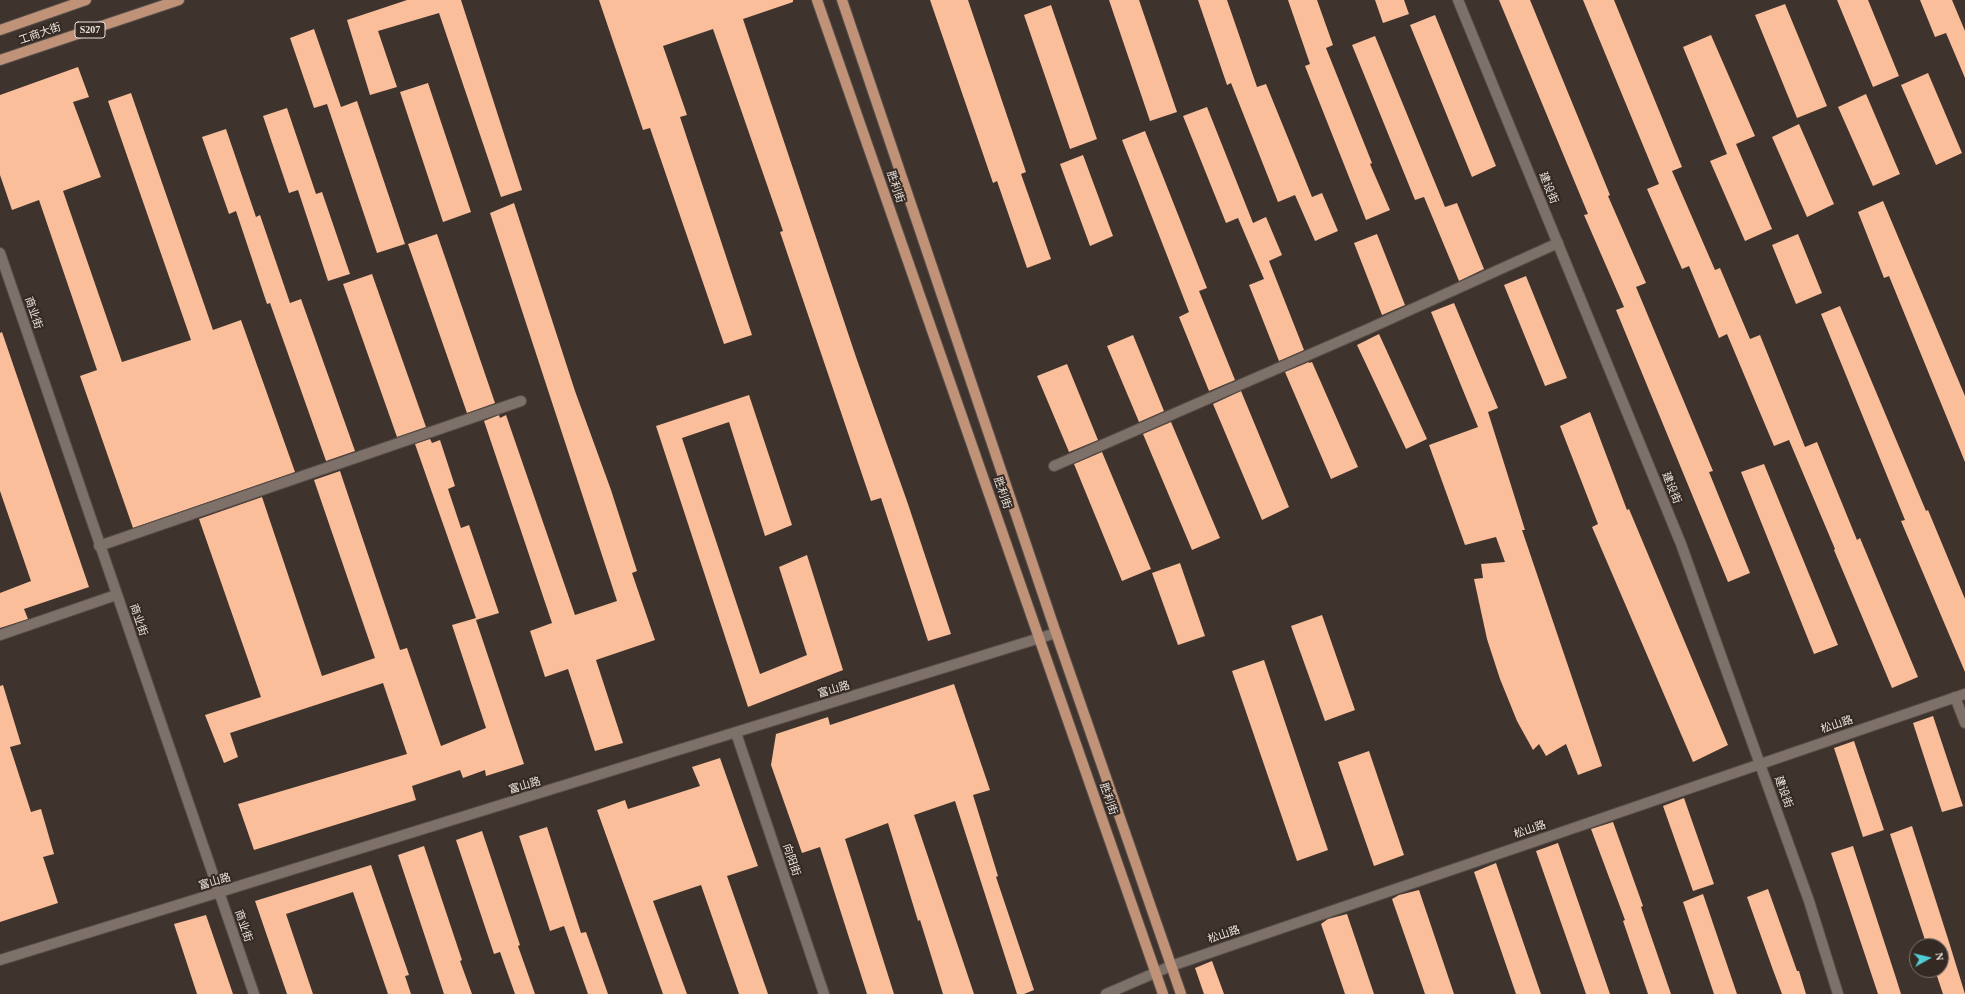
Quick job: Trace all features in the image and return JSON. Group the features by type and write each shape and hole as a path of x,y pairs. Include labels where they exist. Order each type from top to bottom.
{"main road":[{"name":"工商大街","path":"0,30 86,0"},
{"name":"工商大街","path":"0,60 179,0"},
{"name":"胜利街","path":"817,0 1163,994"},
{"name":"胜利街","path":"842,0 1056,632 1181,994"}],"street":[{"name":"建设街","path":"1458,0 1681,544 1809,901 1838,994"},
{"path":"1054,466 1368,329 1558,243"},
{"name":"商业街","path":"0,253 99,546 254,994"},
{"path":"99,546 521,401"},
{"path":"0,635 116,595"},
{"name":"富山路","path":"0,960 1040,639 1056,632"},
{"path":"1960,696 1965,724"},
{"name":"松山路","path":"1106,994 1171,966 1960,696"},
{"name":"向阳街","path":"736,733 824,994"}],"building":[{"path":"407,0 461,0 522,190 501,197 439,13 378,31 397,87 370,95 347,20"},
{"path":"599,0 793,0 793,2 743,19 856,357 908,504 951,634 928,641 881,498 871,501 780,232 783,231 713,29 663,46 687,115 680,117 752,335 724,344 650,128 643,130"},
{"path":"930,0 968,0 1026,172 1021,174 1051,259 1027,268 997,181 993,183"},
{"path":"1109,0 1139,0 1177,112 1150,121"},
{"path":"1198,0 1227,0 1257,87 1266,84 1312,197 1322,193 1338,231 1315,241 1295,195 1278,202 1231,83 1227,85"},
{"path":"1288,0 1317,0 1333,45 1326,48 1372,163 1370,164 1390,210 1366,220 1305,66 1310,64"},
{"path":"1375,0 1404,0 1409,14 1383,23"},
{"path":"1499,0 1530,0 1610,195 1608,196 1646,283 1636,287 1713,471 1709,472 1750,573 1728,582 1616,310 1624,307 1584,215 1588,214"},
{"path":"1583,0 1614,0 1682,167 1672,171 1715,270 1720,268 1750,339 1760,335 1805,447 1817,442 1857,540 1860,538 1918,677 1892,688 1789,440 1774,446 1727,334 1719,338 1689,266 1682,269 1647,189 1659,184"},
{"path":"1837,0 1868,0 1899,76 1873,87"},
{"path":"1920,0 1952,0 1965,31 1965,78 1946,33 1935,37"},
{"path":"1785,4 1827,106 1797,118 1755,15"},
{"path":"1051,5 1097,139 1070,149 1024,15"},
{"path":"1435,15 1496,166 1472,177 1410,25"},
{"path":"314,29 341,107 357,101 405,244 377,253 327,104 314,108 290,38"},
{"path":"1711,35 1755,136 1736,144 1772,229 1745,241 1710,161 1727,154 1683,47"},
{"path":"1375,36 1445,207 1457,203 1484,269 1459,281 1424,197 1415,200 1352,45"},
{"path":"78,67 89,97 73,102 101,177 63,191 122,362 191,340 108,101 131,93 213,330 241,320 295,472 133,528 80,376 97,370 39,200 12,210 0,175 0,95"},
{"path":"1928,73 1962,153 1936,165 1901,85"},
{"path":"428,83 471,212 443,222 400,92"},
{"path":"1866,94 1900,174 1873,186 1838,107"},
{"path":"1207,107 1253,223 1266,217 1282,255 1269,261 1304,350 1279,361 1249,285 1264,279 1238,218 1226,223 1183,116"},
{"path":"287,108 316,194 322,192 350,274 328,281 298,190 289,193 263,116"},
{"path":"1799,124 1834,204 1807,217 1772,137"},
{"path":"226,129 256,217 260,215 290,303 301,299 355,451 326,461 270,303 267,304 236,211 229,214 202,137"},
{"path":"1145,131 1207,288 1199,291 1235,380 1209,391 1179,317 1189,312 1122,140"},
{"path":"1083,155 1113,236 1090,246 1060,164"},
{"path":"1883,201 1965,396 1965,462 1889,276 1884,278 1858,212"},
{"path":"514,203 575,391 611,490 637,571 632,573 655,640 596,660 623,743 595,751 568,669 545,677 530,631 552,623 484,421 499,415 500,418 506,415 575,615 617,601 490,213"},
{"path":"437,234 495,403 467,413 408,244"},
{"path":"1377,234 1405,305 1382,315 1354,243"},
{"path":"1798,234 1822,293 1796,304 1772,245"},
{"path":"372,274 426,427 397,437 343,284"},
{"path":"1526,276 1567,378 1545,386 1504,285"},
{"path":"1454,303 1498,408 1488,412 1525,530 1522,530 1602,766 1578,775 1566,744 1546,756 1539,744 1533,750 1517,721 1500,679 1487,639 1474,579 1483,578 1481,564 1505,562 1496,537 1465,545 1429,445 1478,427 1431,312"},
{"path":"1840,306 1926,511 1928,510 1965,599 1965,672 1901,521 1905,520 1821,314"},
{"path":"2,332 89,587 24,609 28,619 0,628 0,593 31,581 0,491 0,333"},
{"path":"1379,334 1427,439 1406,449 1357,345"},
{"path":"1133,335 1164,411 1139,422 1107,346"},
{"path":"1312,362 1358,467 1331,479 1285,372"},
{"path":"1067,364 1098,440 1069,452 1037,376"},
{"path":"1241,391 1289,507 1262,520 1213,404"},
{"path":"749,395 792,525 765,536 729,422 682,438 760,674 807,655 779,567 807,555 843,670 748,707 656,426"},
{"path":"1590,412 1627,510 1629,509 1728,745 1693,762 1592,527 1598,524 1560,426"},
{"path":"1171,422 1220,538 1192,550 1143,434"},
{"path":"430,439 432,443 440,440 455,486 448,489 461,528 469,525 499,613 476,620 524,764 486,776 485,770 463,778 460,770 412,786 416,800 254,850 238,804 407,754 383,683 230,733 238,757 224,763 205,715 261,697 199,519 262,497 322,676 375,658 314,480 340,471 400,650 407,648 441,746 486,728 452,625 476,618 415,444"},
{"path":"1102,452 1151,569 1122,581 1074,464"},
{"path":"1764,464 1838,645 1814,654 1741,472"},
{"path":"1180,563 1205,636 1178,645 1152,573"},
{"path":"1322,615 1355,710 1325,721 1291,626"},
{"path":"1264,660 1328,850 1297,861 1232,671"},
{"path":"954,684 990,790 973,795 998,876 996,877 1034,990 1024,994 1017,994 955,801 914,815 974,994 943,994 920,920 918,921 888,823 845,839 894,994 867,994 820,847 802,853 771,765 776,734 828,717 830,725"},
{"path":"3,685 21,744 10,747 31,812 41,809 54,854 43,857 58,903 0,922 0,686"},
{"path":"1933,716 1963,806 1942,812 1913,723"},
{"path":"1854,741 1884,830 1863,837 1834,748"},
{"path":"1369,751 1404,855 1374,866 1338,762"},
{"path":"720,758 758,866 727,876 768,994 739,994 701,885 653,901 687,994 663,994 597,810 625,800 628,809 700,786 692,767"},
{"path":"1684,798 1714,884 1693,891 1663,806"},
{"path":"1613,822 1643,906 1641,907 1671,994 1648,994 1623,921 1625,920 1591,829"},
{"path":"1912,826 1948,938 1924,938 1890,834"},
{"path":"547,827 581,933 586,932 608,994 588,994 564,926 550,931 519,836"},
{"path":"482,831 520,945 518,946 535,994 515,994 500,952 494,954 456,840"},
{"path":"1558,843 1610,994 1586,994 1536,851"},
{"path":"424,846 462,960 460,961 472,994 444,994 398,855"},
{"path":"1853,846 1901,994 1878,994 1831,853"},
{"path":"1496,863 1541,994 1516,994 1474,872"},
{"path":"371,865 409,975 405,976 411,994 388,994 353,892 286,914 313,994 287,994 255,901"},
{"path":"1768,889 1797,971 1799,971 1806,994 1782,994 1773,970 1747,897"},
{"path":"1419,890 1454,994 1425,994 1392,899 1399,895"},
{"path":"1703,894 1737,994 1714,994 1683,902"},
{"path":"1347,914 1374,994 1345,994 1321,924 1328,919"},
{"path":"206,915 233,994 197,994 174,924"},
{"path":"1949,942 1965,994 1943,994 1938,978 1949,978"},
{"path":"1212,961 1224,994 1204,994 1195,968"}]}
